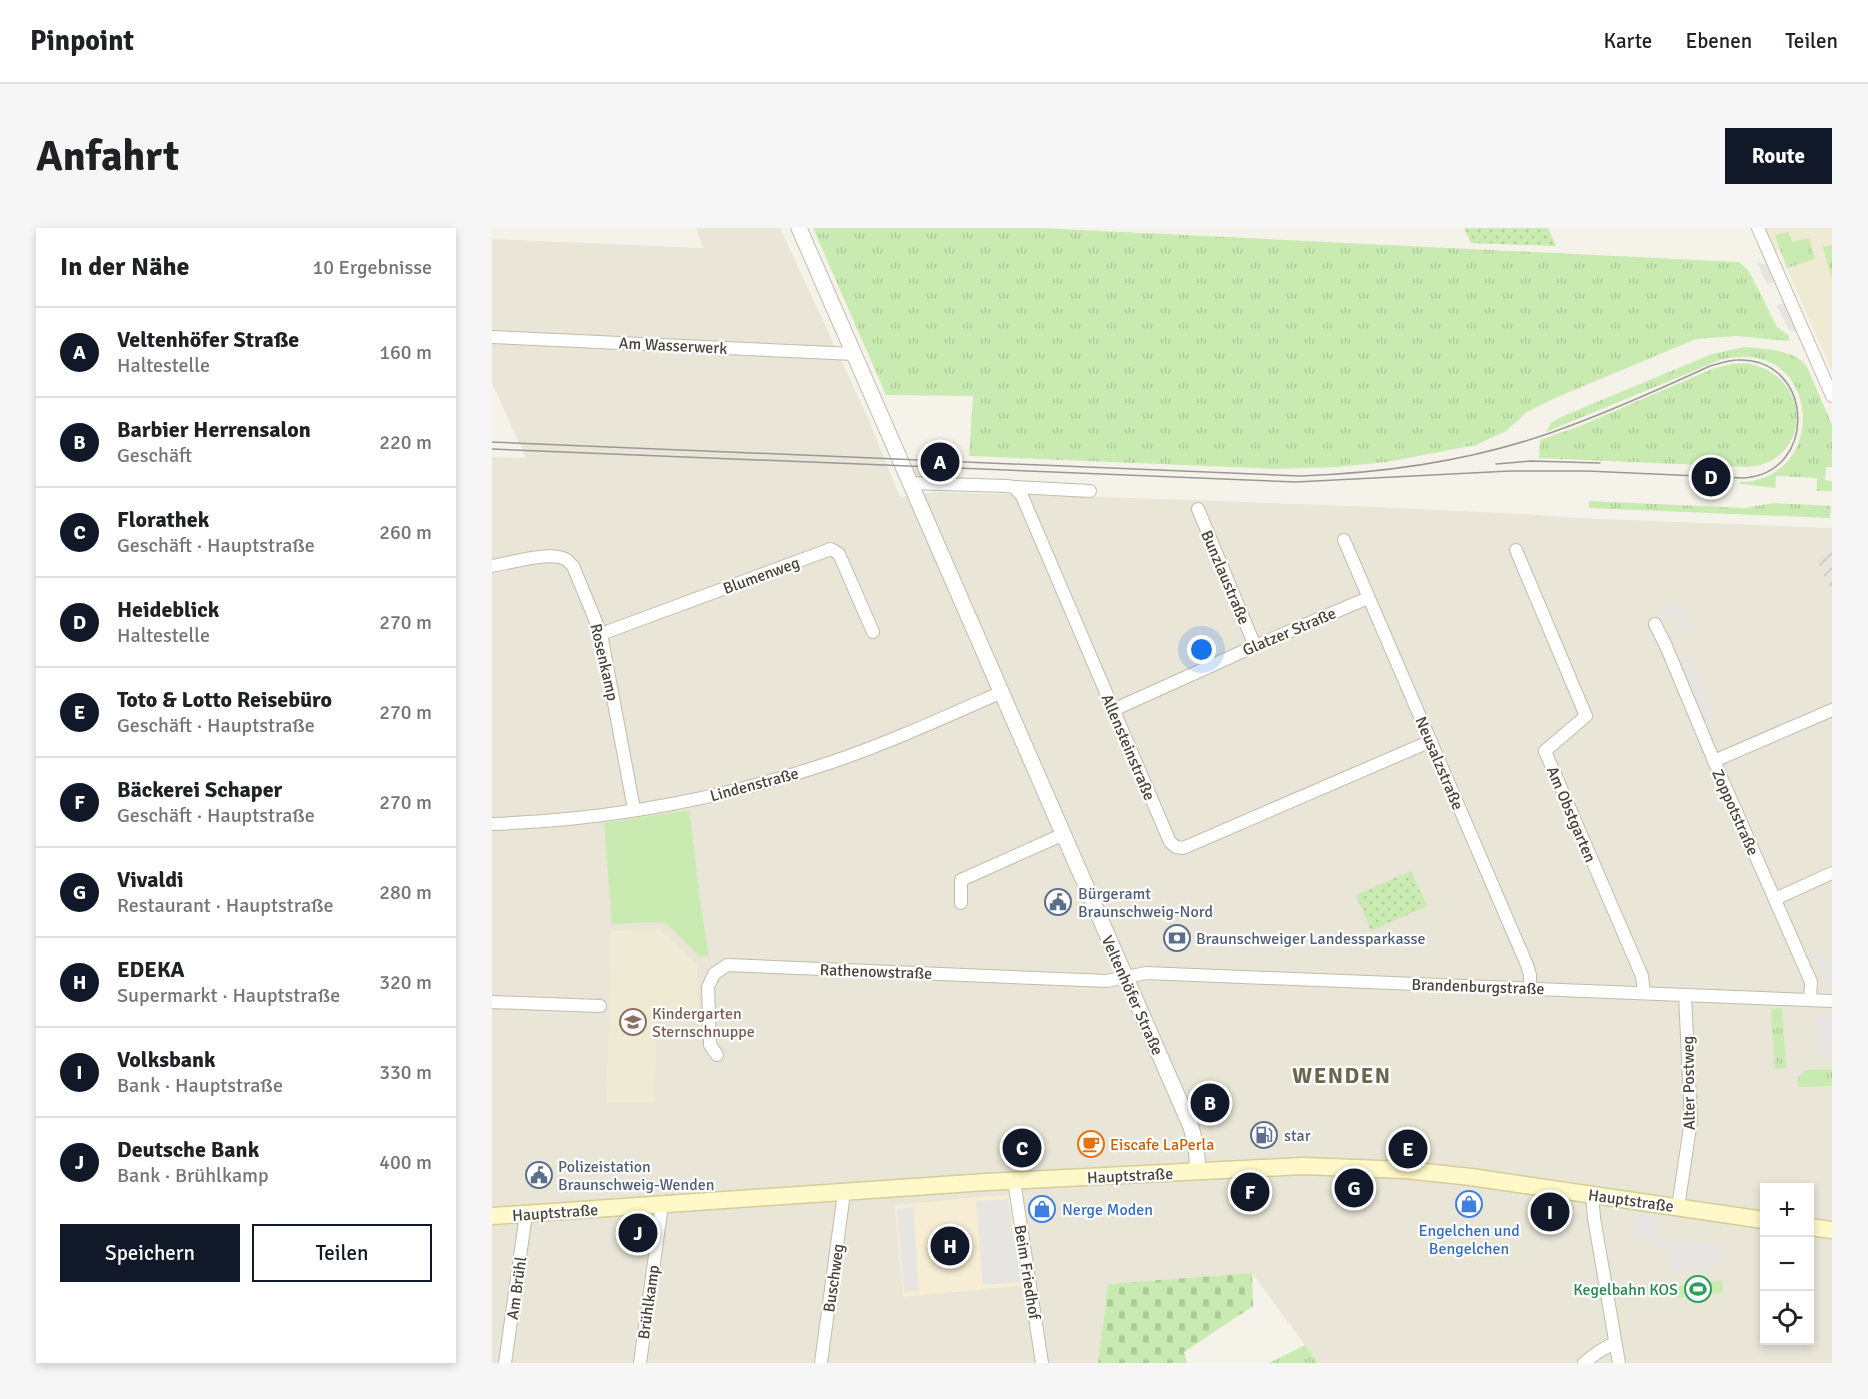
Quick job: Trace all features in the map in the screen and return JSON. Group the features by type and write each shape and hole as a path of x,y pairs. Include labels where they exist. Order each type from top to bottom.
{"main road":[{"name":"Hauptstraße","path":"492,1216 1014,1181 1303,1166 1406,1170 1471,1177 1760,1219"},
{"path":"1814,1228 1832,1230"}],"street":[{"name":"Veltenhöfer Straße","path":"799,228 1191,1127 1196,1146 1198,1172"},
{"path":"1758,228 1832,396"},
{"name":"Am Wasserwerk","path":"492,337 854,354"},
{"path":"910,483 1090,491"},
{"name":"Allensteinstraße","path":"1014,487 1022,496 1170,842 1176,847 1183,848 1431,741"},
{"name":"Bunzlaustraße","path":"1198,509 1255,646"},
{"name":"Neusalzstraße","path":"1344,540 1527,965 1530,988"},
{"name":"Blumenweg","path":"601,634 831,549 839,554 873,632"},
{"name":"Am Obstgarten","path":"1516,550 1586,716 1545,751 1642,976 1644,993"},
{"name":"Rosenkamp","path":"492,567 545,557 559,557 567,560 573,566 601,634 634,809"},
{"name":"Glatzer Straße","path":"1113,710 1368,598"},
{"name":"Zoppotstraße","path":"1655,624 1810,982 1810,1000"},
{"name":"Lindenstraße","path":"492,824 568,818 718,794 829,763 923,727 1002,692"},
{"path":"1714,760 1832,710"},
{"path":"961,903 961,880 1064,834"},
{"path":"1775,899 1832,873"},
{"name":"Rathenowstraße","path":"717,1055 710,1045 708,987 714,974 727,965 1107,981 1124,977"},
{"name":"Brandenburgstraße","path":"1124,977 1146,973 1832,1001"},
{"name":"Alter Postweg","path":"1678,1207 1691,1121 1685,994"},
{"path":"492,1002 600,1006"},
{"name":"Beim Friedhof","path":"1014,1181 1042,1363"},
{"name":"Buschweg","path":"821,1363 844,1193"},
{"path":"1592,1194 1594,1218 1619,1363"},
{"name":"Brühlkamp","path":"640,1363 662,1205"},
{"name":"Am Brühl","path":"505,1363 526,1214"},
{"path":"1584,1363 1614,1342"}],"shaded area":[{"path":"696,228 780,228 868,418 900,497 935,492 1104,497 1832,528 1832,549 1816,557 1832,593 1832,1363 1318,1363 1252,1273 1108,1284 1098,1363 492,1363 492,457 526,458 492,383 492,239 703,248"},
{"path":"1765,228 1832,228 1832,371 1779,250 1774,251"},
{"path":"1757,262 1769,266 1775,282 1767,284"},
{"path":"1784,303 1797,333 1789,330 1777,306"},
{"path":"1832,549 1832,593 1816,557"},
{"path":"1681,601 1693,630 1682,634 1675,615 1659,621 1655,611"},
{"path":"1688,654 1717,723 1709,727 1680,658"},
{"name":"Kindergarten Sternschnuppe","path":"660,929 697,965 698,1009 657,1011 655,1103 606,1103 611,931"},
{"path":"1821,953 1829,971 1832,970 1832,984 1825,985 1812,956"},
{"path":"1831,1011 1832,1056 1820,1057 1816,1012"},
{"path":"1013,1194 1027,1285 903,1297 895,1205"},
{"path":"1008,1199 1021,1282 983,1285 976,1201"},
{"path":"913,1207 919,1290 904,1292 897,1209"},
{"path":"1635,1213 1661,1215 1658,1239 1722,1245 1719,1268 1672,1272 1669,1257 1634,1232"}],"green space":[{"path":"813,228 1039,228 1739,262 1749,271 1777,327 1789,336 1789,341 1737,336 1696,339 1555,398 1527,412 1506,431 1476,445 1387,462 1336,467 1275,469 969,456 973,396 886,395"},
{"path":"1464,228 1548,228 1556,246 1471,243"},
{"path":"1789,232 1792,242 1809,238 1815,259 1787,268 1775,235"},
{"path":"1832,245 1832,279 1823,247"},
{"path":"1744,347 1787,353 1802,361 1807,367 1832,425 1832,467 1826,467 1825,480 1832,481 1832,491 1817,491 1817,478 1776,476 1775,488 1740,484 1740,482 1770,475 1790,458 1801,435 1802,410 1795,386 1779,367 1754,357 1720,360 1546,432 1551,423 1561,417 1712,354"},
{"path":"1744,363 1764,368 1777,376 1791,393 1796,407 1797,422 1794,435 1777,457 1763,464 1747,467 1539,458 1540,440 1580,426 1712,369"},
{"path":"1589,501 1745,508 1774,503 1831,506 1830,518 1589,508"},
{"path":"689,810 709,955 700,957 665,922 612,924 604,823"},
{"path":"1411,871 1427,906 1371,931 1356,895"},
{"path":"1782,1008 1786,1068 1775,1069 1771,1009"},
{"path":"1832,1069 1832,1086 1798,1087 1798,1078 1806,1070"},
{"path":"1252,1273 1253,1306 1184,1352 1187,1363 1098,1363 1108,1284"},
{"name":"Kegelbahn KOS","path":"1722,1280 1723,1292 1675,1298 1673,1287"},
{"path":"1305,1345 1318,1363 1269,1363"}],"tram line":[{"path":"492,442 1300,476 1364,472 1427,464 1520,443 1611,410 1710,366 1737,360 1763,364 1782,377 1793,395 1798,416 1795,438 1785,457 1768,472 1743,478 1587,471 1510,471 1296,482 492,449"},
{"path":"1496,464 1531,461 1600,463"}],"place":[{"name":"Veltenhöfer Straße","path":"940,462"},
{"name":"Heideblick","path":"1711,477"},
{"name":"Bürgeramt Braunschweig-Nord","path":"1058,902"},
{"name":"Braunschweiger Landessparkasse","path":"1177,938"},
{"name":"Kindergarten Sternschnuppe","path":"633,1022"},
{"name":"Barbier Herrensalon","path":"1210,1103"},
{"name":"star","path":"1264,1135"},
{"name":"Eiscafe LaPerla","path":"1091,1144"},
{"name":"Florathek","path":"1022,1148"},
{"name":"Toto & Lotto Reisebüro","path":"1408,1149"},
{"name":"Polizeistation Braunschweig-Wenden","path":"539,1175"},
{"name":"Vivaldi","path":"1354,1188"},
{"name":"Bäckerei Schaper","path":"1250,1192"},
{"name":"Engelchen und Bengelchen","path":"1469,1204"},
{"name":"Nerge Moden","path":"1042,1209"},
{"name":"Volksbank","path":"1550,1212"},
{"name":"Deutsche Bank","path":"638,1233"},
{"name":"EDEKA","path":"950,1246"},
{"name":"Kegelbahn KOS","path":"1698,1289"}],"district":[{"name":"WENDEN","path":"1342,1075"}]}
